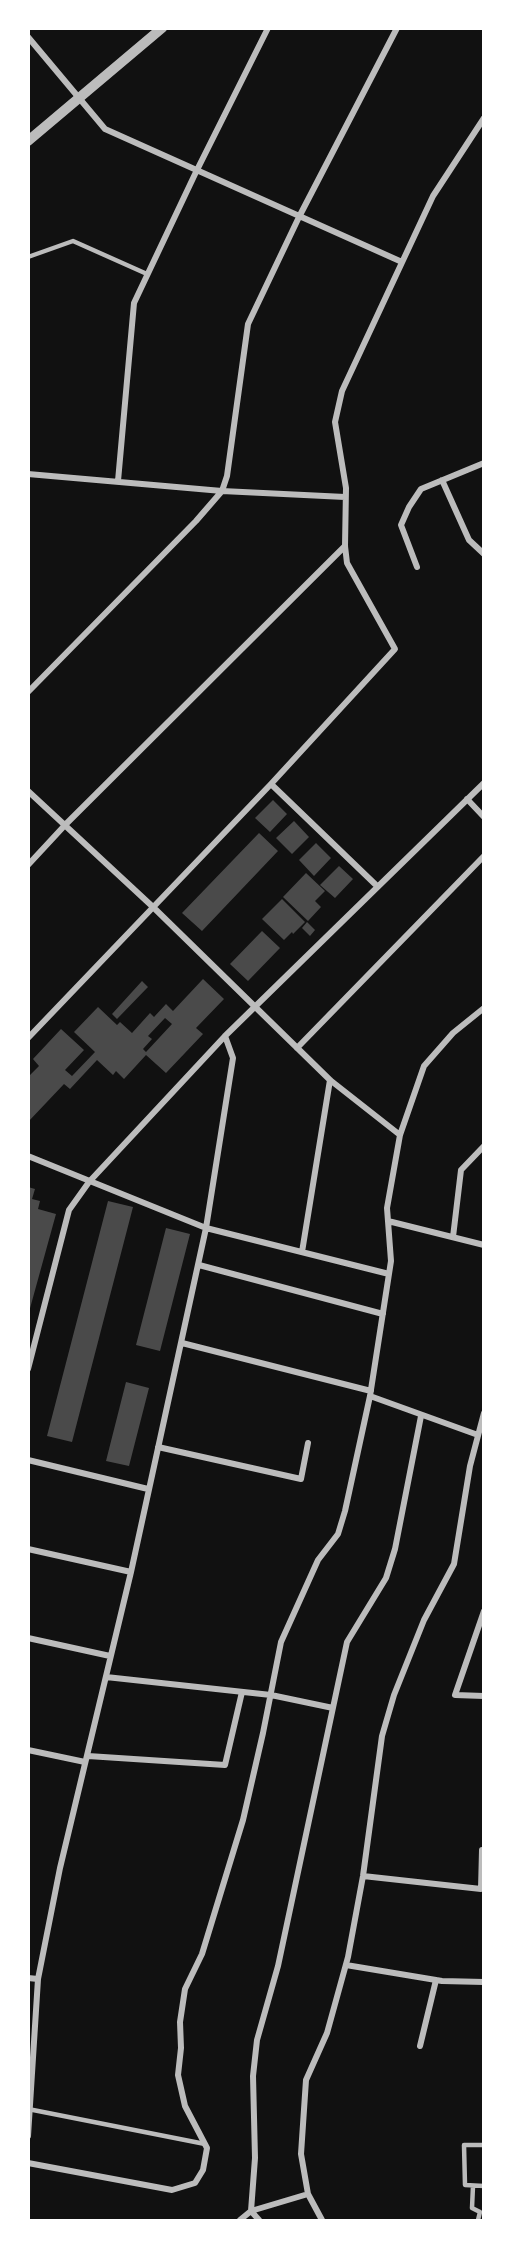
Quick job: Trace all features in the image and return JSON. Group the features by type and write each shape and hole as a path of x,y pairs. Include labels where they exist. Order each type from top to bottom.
{"street":[{"path":"28,141 162,28"},
{"path":"118,481 134,303 268,28"},
{"path":"28,692 196,521 222,491 227,476 248,324 298,218 397,28"},
{"path":"28,36 105,129 298,218 402,262"},
{"path":"28,1038 271,784 395,650 347,563 345,497 335,422 342,391 433,196 483,118"},
{"path":"417,567 401,525 409,507 421,489 483,463"},
{"path":"28,474 222,491 345,497"},
{"path":"442,480 469,540 483,554"},
{"path":"28,865 66,824 345,546"},
{"path":"28,1369 69,1210 89,1182 225,1036 483,783"},
{"path":"271,784 377,886"},
{"path":"28,791 66,824 330,1080 400,1135"},
{"path":"466,799 483,817"},
{"path":"297,1048 483,856"},
{"path":"28,2163 172,2190 195,2183 203,2170 207,2148 184,2106 178,2075 181,2048 180,2022 185,1989 202,1954 216,1916 243,1820 281,1642 301,1593 318,1560 338,1534 345,1511 370,1393 389,1274 387,1208 400,1135 424,1066 453,1033 483,1008"},
{"path":"28,2136 38,1979 60,1868 131,1572 199,1264 233,1058 225,1036"},
{"path":"302,1251 330,1080"},
{"path":"453,1237 461,1170 483,1146"},
{"path":"28,1156 206,1228 389,1274"},
{"path":"388,1221 483,1245"},
{"path":"199,1264 383,1314"},
{"path":"182,1343 370,1393 421,1416 480,1434"},
{"path":"322,2220 308,2194 301,2154 306,2080 327,2033 346,1965 363,1876 382,1736 394,1695 424,1620 454,1564 470,1466 480,1434 483,1413"},
{"path":"259,2220 251,2211 255,2158 253,2076 257,2040 278,1966 347,1641 386,1578 396,1549 421,1416"},
{"path":"158,1447 301,1479 308,1443"},
{"path":"28,1460 148,1489"},
{"path":"28,1549 131,1572"},
{"path":"483,1611 455,1695 483,1696"},
{"path":"28,1638 110,1656"},
{"path":"106,1677 271,1695 333,1707"},
{"path":"28,1750 87,1759 225,1765 242,1692"},
{"path":"363,1876 481,1889 482,1850"},
{"path":"346,1965 436,1980 483,1982"},
{"path":"28,1978 38,1979"},
{"path":"420,2046 436,1980"},
{"path":"240,2220 251,2211 308,2194"}],"lane":[{"path":"28,257 73,242 147,274"},
{"path":"29,2110 205,2144"},
{"path":"483,2145 464,2145 465,2185 483,2186"},
{"path":"473,2186 472,2208 480,2212 478,2220"}],"building":[{"path":"273,800 287,814 270,832 255,818"},
{"path":"294,821 309,837 292,854 276,838"},
{"path":"259,833 278,851 202,931 182,913"},
{"path":"316,843 331,858 314,876 299,860"},
{"path":"339,866 353,879 335,898 320,885"},
{"path":"306,873 325,891 315,901 321,907 308,921 283,897"},
{"path":"282,899 305,922 284,940 262,919"},
{"path":"307,922 315,930 310,936 302,928"},
{"path":"262,931 280,948 248,981 230,964"},
{"path":"203,979 224,999 196,1028 203,1034 166,1073 146,1055 124,1079 116,1071 113,1075 97,1060 70,1089 64,1084 28,1122 28,1077 39,1066 33,1059 61,1029 84,1050 65,1070 72,1076 95,1052 74,1032 98,1007 117,1025 120,1022 132,1033 150,1013 154,1017 166,1004 173,1011","holes":["165,1018 172,1024 146,1052 143,1049 152,1039 148,1036"]},
{"path":"142,981 148,987 117,1019 112,1014"},
{"path":"28,1187 35,1189 32,1199 40,1201 38,1209 56,1214 29,1312"},
{"path":"108,1201 133,1207 72,1442 47,1436"},
{"path":"166,1228 190,1234 160,1351 136,1345"},
{"path":"126,1382 149,1388 129,1466 106,1461"}]}
